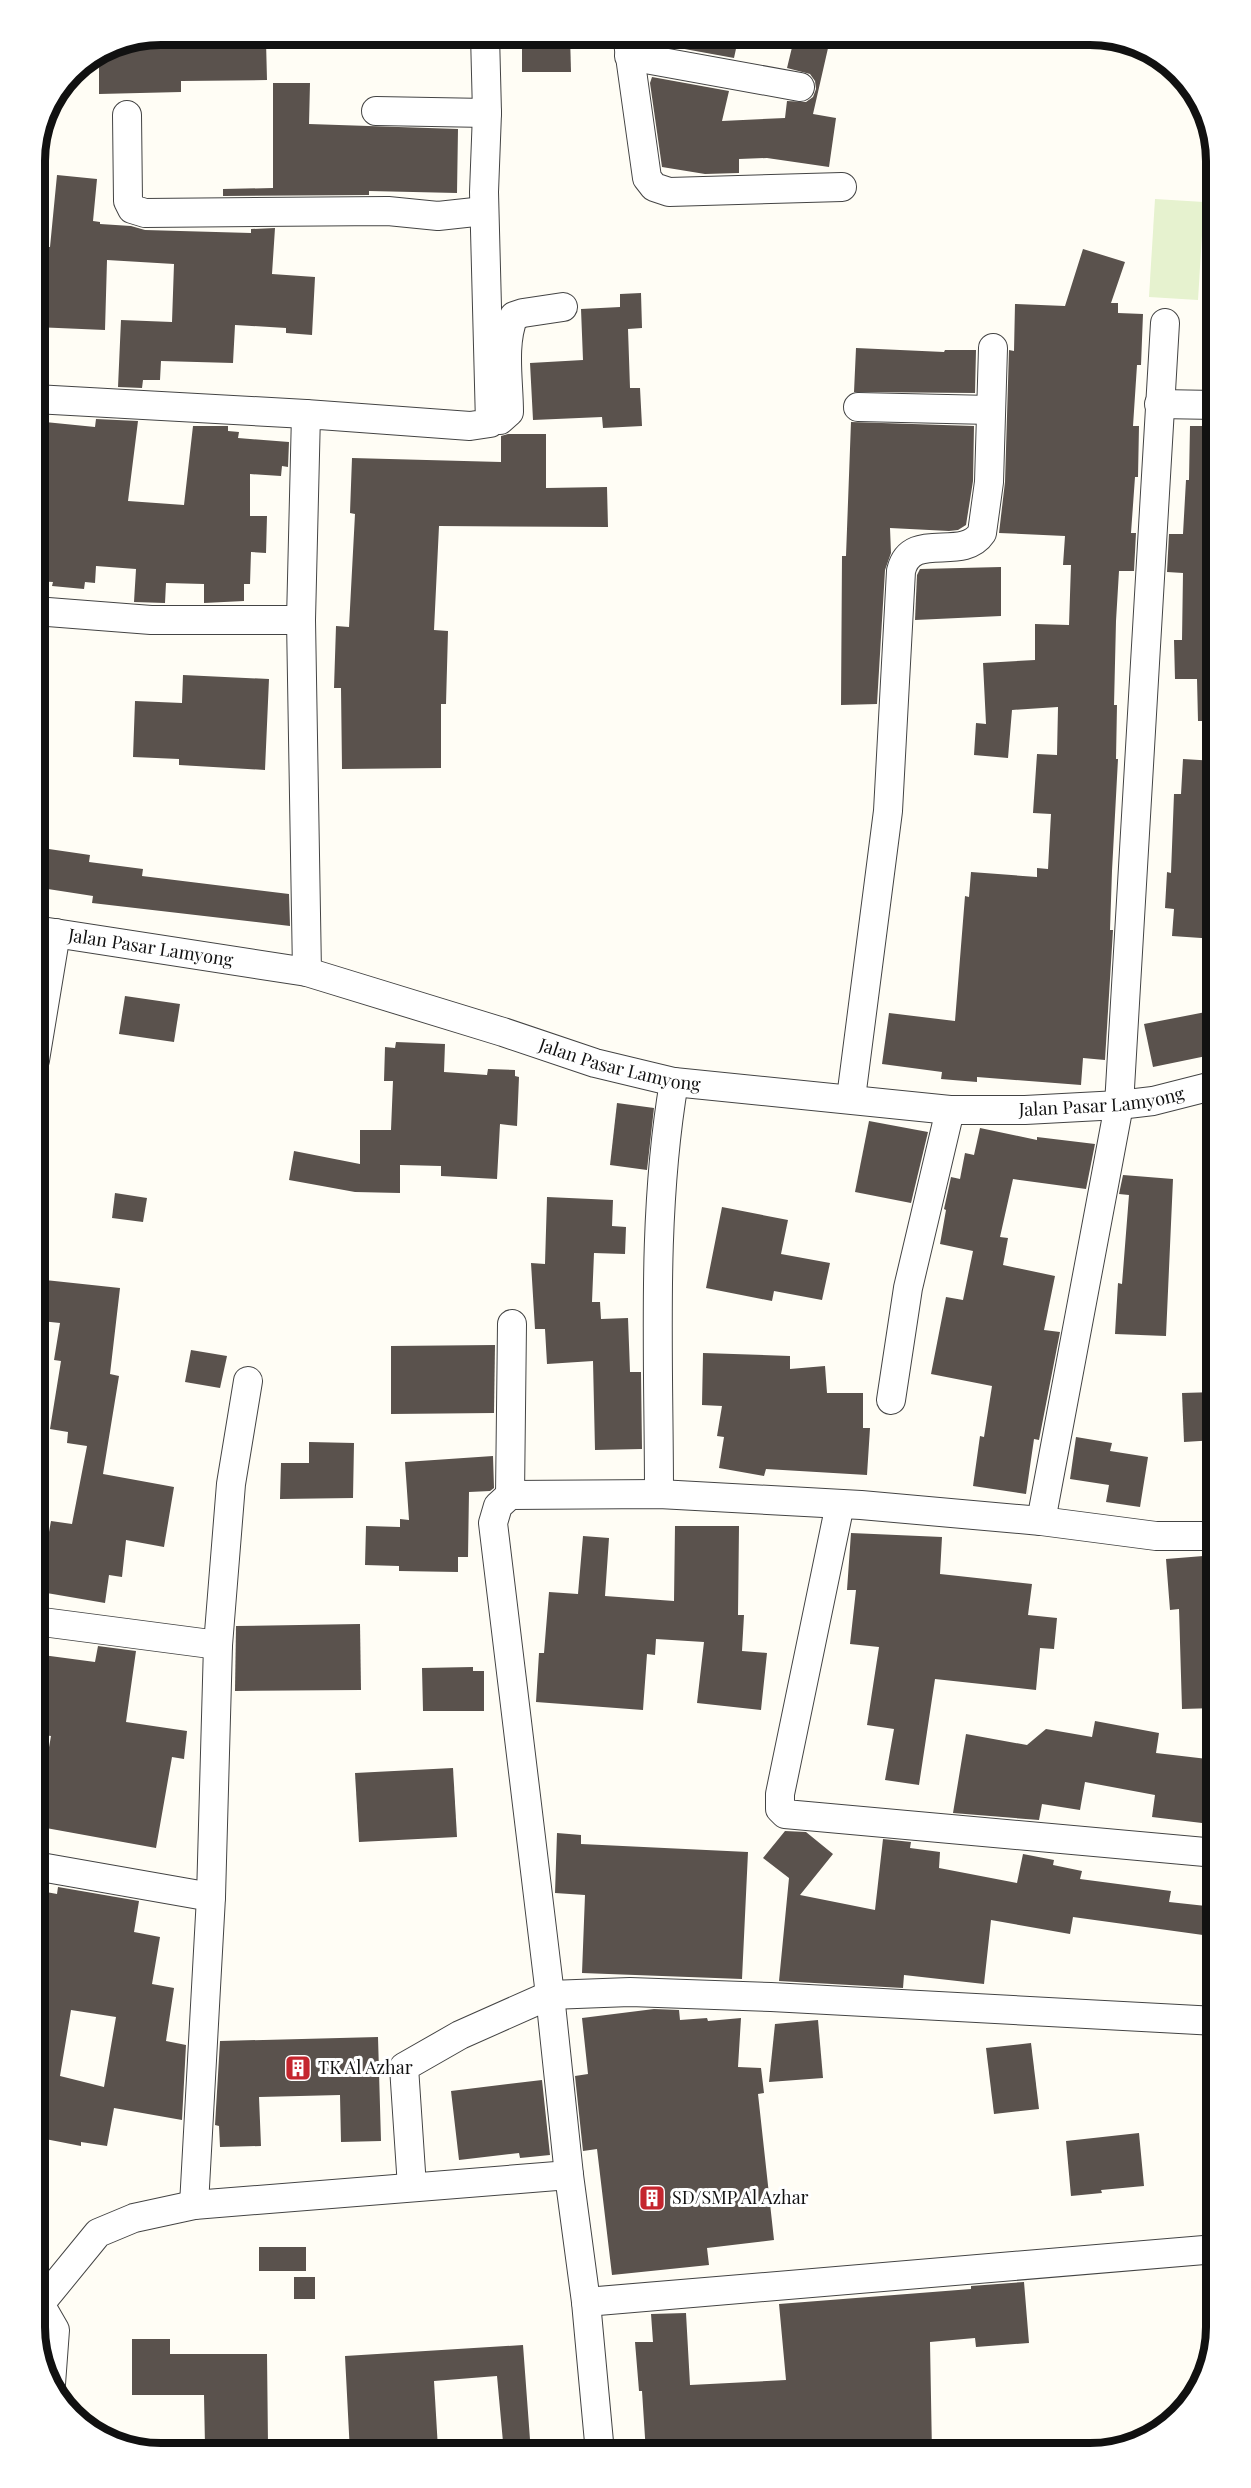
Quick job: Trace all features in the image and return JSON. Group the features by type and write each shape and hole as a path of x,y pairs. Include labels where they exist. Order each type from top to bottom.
{"street":[{"path":"485,45 487,113 484,211 490,423"},
{"path":"800,87 628,45 647,178 654,187 669,192 842,187"},
{"path":"376,111 487,113"},
{"path":"127,116 128,201 132,209 145,213 388,211 438,216 484,211"},
{"path":"45,400 471,426 490,423 507,417 509,412 508,344 514,316 563,307"},
{"path":"1041,1521 1119,1104 1165,323"},
{"path":"851,1098 888,811 901,571 903,562 909,553 921,549 968,545 977,540 982,533 989,482 993,348"},
{"path":"1159,404 1206,405"},
{"path":"858,407 991,410"},
{"path":"306,414 301,620 307,972"},
{"path":"45,612 151,620 301,620"},
{"name":"Jalan Pasar Lamyong","path":"46,932 307,972 503,1032 595,1063 674,1082 851,1098 950,1110 1024,1110 1119,1104 1153,1101 1206,1088"},
{"path":"658,1494 659,1229 674,1082"},
{"path":"891,1400 908,1288 950,1110"},
{"path":"512,1324 510,1494 498,1506 493,1523 550,1995 569,2175 586,2302 599,2443"},
{"path":"194,2205 211,1897 218,1645 231,1484 248,1381"},
{"path":"510,1494 658,1494 840,1504 1041,1521 1156,1536 1206,1536"},
{"path":"840,1504 780,1794 780,1809 785,1814 1206,1852"},
{"path":"45,1622 218,1645"},
{"path":"45,1868 211,1897"},
{"path":"412,2187 404,2067 460,2035 550,1995 630,1992 771,1997 1206,2020"},
{"path":"45,2293 98,2234 134,2218 194,2205 569,2175"},
{"path":"586,2302 1206,2250"},
{"path":"45,2314 55,2330 52,2366"}],"green space":[{"path":"1155,199 1204,202 1198,300 1149,297"}],"building":[{"path":"161,45 266,45 267,80 181,81 181,92 99,94 99,64 131,49"},
{"path":"522,45 570,45 571,72 522,72"},
{"path":"662,45 737,45 734,58"},
{"path":"793,45 829,45 813,114 836,118 829,167 767,158 739,159 739,173 705,174 662,167 650,83 652,77 729,91 722,121 785,118 787,101 806,102 813,97 816,89 815,81 810,74 787,68"},
{"path":"273,83 310,83 309,124 458,129 457,193 369,191 369,195 223,196 223,189 273,188"},
{"path":"57,175 97,179 93,221 100,222 100,224 131,226 145,230 251,233 251,229 275,228 272,274 315,277 312,335 286,333 286,328 235,325 233,363 161,361 160,380 143,380 142,388 118,387 121,320 172,322 174,264 107,260 105,330 45,327 45,247 50,247"},
{"path":"1083,249 1125,262 1111,303 1118,303 1118,313 1143,314 1141,365 1137,365 1133,426 1139,426 1138,477 1135,477 1131,533 1136,533 1134,571 1119,571 1116,621 1114,705 1117,705 1116,759 1118,759 1110,930 1113,930 1105,1060 1083,1058 1081,1085 977,1077 977,1082 941,1079 942,1072 882,1064 889,1013 955,1021 965,896 969,897 971,872 1037,877 1037,868 1048,869 1051,814 1033,813 1037,754 1057,755 1058,707 1012,710 1008,758 974,755 976,723 986,724 983,663 1035,660 1035,624 1069,625 1071,565 1063,565 1065,536 999,533 1005,482 1009,350 1014,351 1015,304 1065,306"},
{"path":"641,293 642,328 628,329 630,388 640,388 642,426 603,428 602,417 533,420 530,363 583,360 581,309 620,307 620,294"},
{"path":"856,348 944,352 945,350 976,350 975,393 854,392"},
{"path":"96,419 138,421 128,501 184,505 193,426 228,426 228,431 239,432 238,438 289,442 288,467 282,466 281,476 250,474 250,516 267,516 266,553 251,552 250,584 244,584 244,601 204,603 204,584 166,583 165,603 134,602 136,569 96,566 95,583 85,582 84,589 52,586 53,582 45,582 45,422 95,427"},
{"path":"851,422 974,426 973,481 966,525 958,530 949,531 890,528 891,553 885,570 877,704 841,705 842,556 846,556"},
{"path":"1190,426 1206,426 1206,721 1198,721 1197,679 1175,679 1174,640 1182,640 1183,573 1167,572 1169,534 1183,534 1186,480 1189,480"},
{"path":"546,434 546,488 607,487 608,527 439,526 434,630 448,631 446,704 441,704 441,768 342,769 341,688 334,688 336,626 349,627 355,514 350,513 352,458 501,462 501,436"},
{"path":"1001,567 1001,616 915,620 917,575 920,569"},
{"path":"183,675 269,679 265,770 179,765 179,759 133,757 135,701 182,703"},
{"path":"1183,759 1206,760 1206,938 1172,936 1174,909 1165,908 1167,872 1171,873 1174,794 1181,794"},
{"path":"45,848 90,855 89,862 143,869 142,876 289,894 290,926 92,903 93,896 45,889"},
{"path":"125,996 180,1004 174,1042 119,1034"},
{"path":"1206,1012 1206,1056 1153,1067 1144,1024"},
{"path":"396,1042 445,1044 444,1072 487,1075 488,1069 515,1070 515,1076 519,1077 517,1126 500,1124 497,1179 441,1176 441,1166 400,1165 400,1193 355,1192 289,1180 294,1151 360,1164 360,1130 391,1130 393,1081 384,1081 385,1047 395,1048"},
{"path":"617,1103 654,1108 647,1170 610,1165"},
{"path":"869,1121 928,1132 911,1203 855,1192"},
{"path":"980,1128 1037,1140 1037,1137 1095,1144 1086,1189 1013,1179 1000,1237 1008,1238 1003,1265 1055,1276 1044,1330 1060,1332 1039,1440 1034,1439 1026,1494 973,1486 980,1436 984,1437 992,1386 931,1374 946,1297 963,1300 973,1251 940,1244 946,1210 944,1209 951,1177 960,1179 965,1153 974,1155"},
{"path":"1123,1175 1173,1179 1166,1336 1115,1334 1118,1283 1122,1284 1129,1195 1119,1194"},
{"path":"115,1193 147,1198 143,1222 112,1218"},
{"path":"547,1197 613,1200 612,1226 626,1227 625,1254 594,1253 592,1302 600,1302 601,1319 628,1318 630,1372 641,1372 642,1449 595,1450 593,1361 547,1364 545,1329 535,1329 531,1263 545,1264"},
{"path":"722,1207 788,1220 781,1254 830,1263 822,1300 774,1291 772,1301 706,1288"},
{"path":"45,1280 120,1288 110,1374 119,1376 103,1474 174,1487 164,1547 126,1540 122,1577 109,1575 105,1603 45,1593 45,1531 49,1532 51,1521 72,1524 87,1446 67,1443 68,1432 50,1429 61,1361 54,1360 60,1323 45,1321"},
{"path":"495,1345 494,1413 391,1414 391,1346"},
{"path":"191,1350 227,1356 220,1388 185,1382"},
{"path":"703,1353 790,1356 790,1369 825,1366 827,1393 863,1393 863,1428 870,1428 867,1475 766,1469 764,1476 719,1468 724,1437 717,1436 722,1406 702,1405"},
{"path":"1206,1392 1206,1441 1184,1442 1182,1393"},
{"path":"1076,1437 1112,1443 1110,1451 1148,1457 1140,1507 1106,1502 1109,1485 1070,1479"},
{"path":"309,1442 354,1443 353,1498 280,1499 281,1463 309,1463"},
{"path":"493,1456 494,1488 490,1491 469,1492 468,1557 458,1557 458,1572 399,1571 399,1566 365,1565 366,1526 400,1527 400,1519 409,1520 405,1462"},
{"path":"675,1526 739,1526 738,1615 744,1615 742,1651 767,1653 761,1710 697,1703 704,1642 656,1639 655,1655 647,1654 643,1710 536,1702 539,1653 544,1653 549,1592 578,1594 583,1536 609,1538 605,1596 674,1601"},
{"path":"851,1533 942,1537 940,1574 1032,1584 1028,1615 1057,1618 1054,1649 1040,1648 1036,1690 935,1679 919,1785 885,1780 894,1729 867,1725 879,1647 850,1644 856,1590 847,1590"},
{"path":"1206,1556 1206,1708 1182,1709 1179,1609 1170,1610 1166,1559"},
{"path":"360,1624 361,1690 235,1691 236,1626"},
{"path":"98,1646 136,1651 126,1722 187,1731 184,1759 172,1757 156,1848 45,1828 45,1770 51,1736 45,1735 45,1655 95,1662"},
{"path":"473,1667 473,1671 484,1671 484,1711 423,1711 422,1668"},
{"path":"1095,1721 1159,1733 1156,1753 1206,1759 1206,1819 1203,1819 1202,1823 1152,1817 1155,1795 1085,1782 1080,1810 1042,1804 1039,1820 953,1813 966,1734 1027,1745 1046,1729 1092,1737"},
{"path":"453,1768 457,1837 359,1842 355,1773"},
{"path":"785,1831 806,1832 833,1854 800,1895 875,1910 883,1839 911,1842 910,1848 940,1852 939,1868 1017,1883 1023,1854 1054,1860 1053,1865 1082,1871 1080,1879 1171,1891 1169,1902 1206,1906 1203,1935 1073,1917 1070,1934 991,1920 984,1984 904,1975 903,1988 779,1981 789,1878 763,1858"},
{"path":"557,1833 581,1835 581,1844 748,1852 742,1979 582,1973 585,1895 555,1893"},
{"path":"58,1887 139,1901 134,1932 160,1937 152,1984 174,1988 166,2041 186,2045 182,2120 114,2108 107,2146 81,2142 81,2146 45,2139 45,1892 57,1894","holes":["71,2010 116,2017 104,2087 60,2076"]},
{"name":"SD/SMP Al Azhar","path":"654,2009 679,2010 680,2020 707,2018 708,2021 741,2018 738,2067 761,2068 764,2093 758,2094 774,2240 707,2248 709,2265 612,2275 597,2149 583,2151 575,2076 588,2074 582,2018"},
{"path":"818,2020 823,2078 769,2082 775,2024"},
{"name":"TK Al Azhar","path":"378,2037 381,2141 341,2142 340,2095 259,2097 261,2146 220,2147 219,2126 215,2125 220,2041"},
{"path":"1031,2043 1039,2109 994,2114 986,2048"},
{"path":"542,2080 550,2155 520,2158 519,2153 459,2160 451,2091"},
{"path":"1139,2133 1144,2186 1101,2190 1102,2193 1071,2196 1066,2141"},
{"path":"259,2247 306,2247 306,2271 259,2271"},
{"path":"294,2277 315,2277 315,2299 294,2299"},
{"path":"1024,2282 1029,2343 976,2347 975,2338 930,2342 932,2443 645,2443 642,2391 639,2391 635,2342 653,2342 651,2314 686,2313 690,2385 786,2380 779,2304 971,2289 971,2286"},
{"path":"132,2339 170,2339 170,2354 267,2354 268,2443 205,2443 204,2395 132,2395"},
{"path":"523,2345 530,2443 503,2443 497,2376 434,2381 438,2443 349,2443 345,2356"}],"place":[{"name":"TK Al Azhar","path":"298,2068"},
{"name":"SD/SMP Al Azhar","path":"652,2198"}]}
